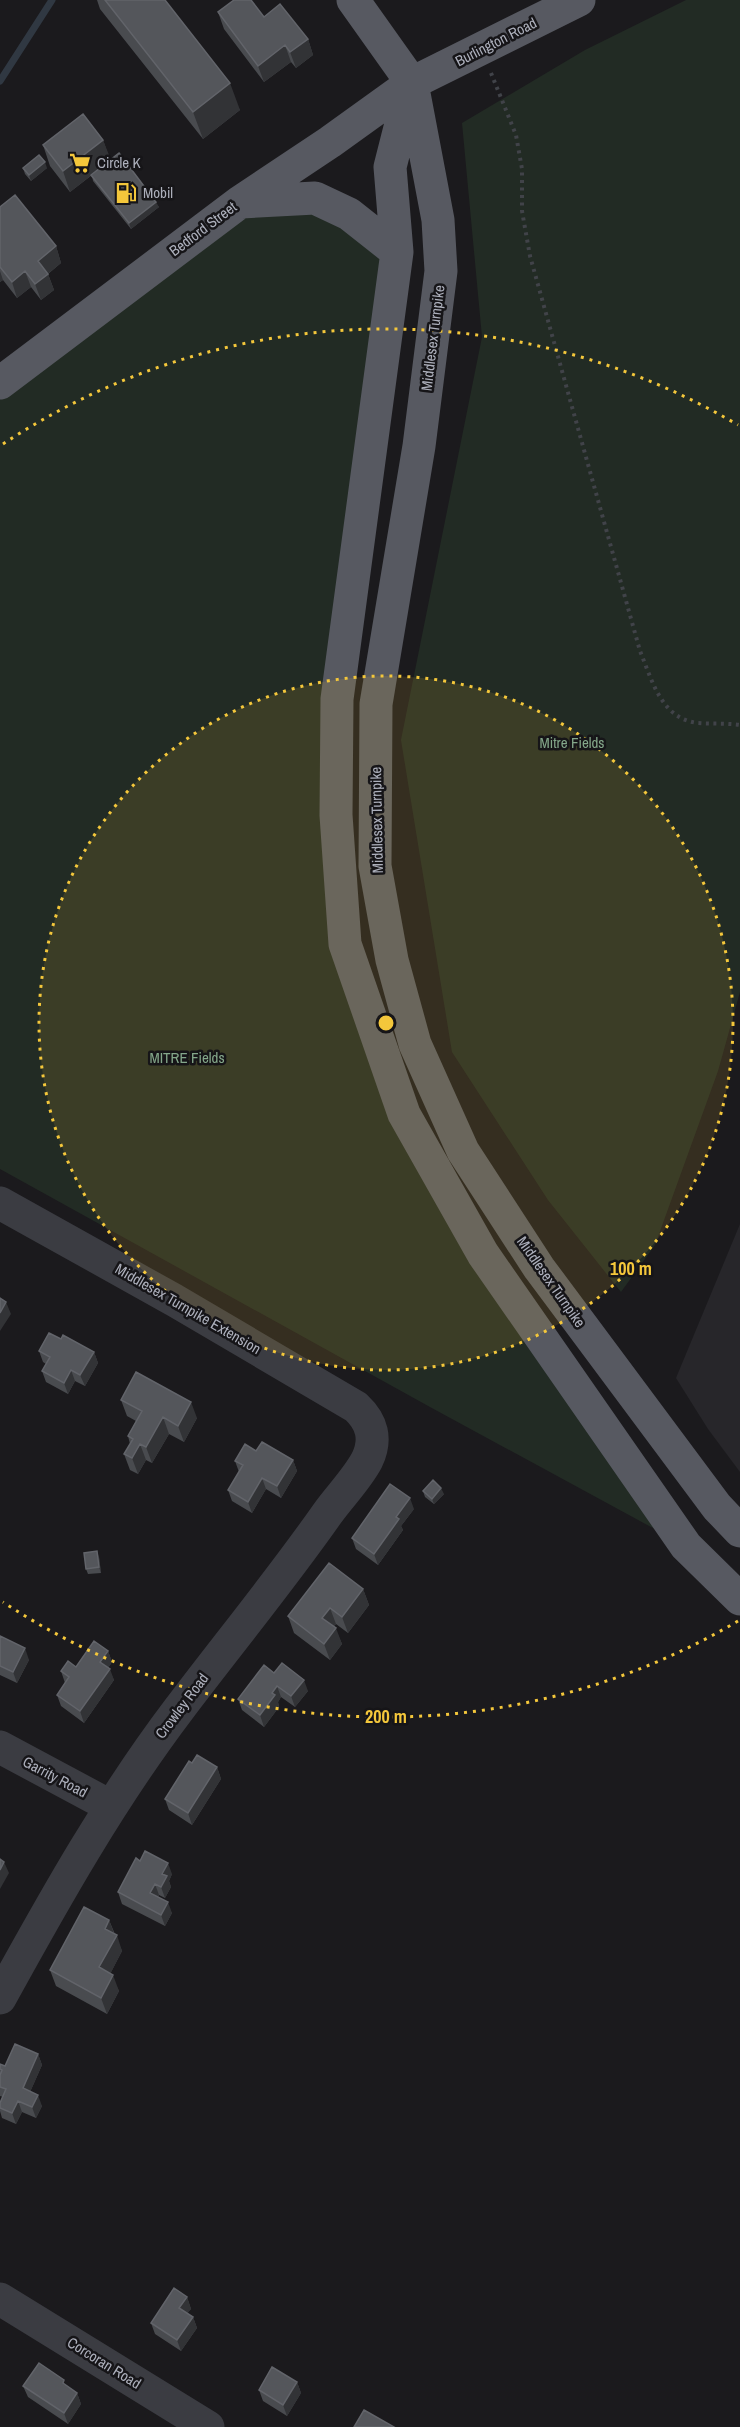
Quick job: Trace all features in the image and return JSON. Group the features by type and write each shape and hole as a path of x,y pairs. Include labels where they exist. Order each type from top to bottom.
{"main road":[{"name":"Middlesex Turnpike","path":"353,0 411,83 438,220 441,271 419,446 376,704 375,866 392,960 415,1044 463,1151 539,1268 717,1507 740,1531"},
{"name":"Burlington Road","path":"411,83 579,0"},
{"name":"Bedford Street","path":"0,383 240,202 411,83"},
{"path":"411,83 390,167 397,252 337,699 336,815 345,944 404,1114 483,1254 686,1546 740,1599"},
{"path":"240,202 315,198 349,214 397,252"}],"street":[{"name":"Middlesex Turnpike Extension","path":"0,1203 174,1300 356,1407 366,1416 369,1424"},
{"name":"Crowley Road","path":"0,1998 70,1871 149,1748 367,1460 373,1443 369,1424"},
{"name":"Garrity Road","path":"0,1747 110,1806"},
{"name":"Corcoran Road","path":"0,2299 208,2427"}],"path":[{"path":"481,50 516,135 522,169 522,211 530,256 640,651 659,697 672,714 696,723 740,725"}],"shaded area":[{"path":"740,1224 740,1472 708,1429 676,1378"}],"green space":[{"name":"Mitre Fields","path":"686,0 740,0 740,992 718,1071 655,1245 621,1292 548,1200 452,1052 401,740 482,337 462,123 585,50"},
{"name":"MITRE Fields","path":"315,198 397,252 337,699 345,944 404,1114 686,1546 0,1169 0,383 240,202"}],"building":[{"path":"105,0 165,0 230,83 193,112"},
{"path":"234,0 251,0 264,17 280,4 308,39 290,52 285,45 258,66 218,12"},
{"path":"83,114 103,140 63,171 43,145"},
{"path":"119,153 156,202 129,223 91,175"},
{"path":"39,155 45,162 29,175 23,168"},
{"path":"15,195 56,246 38,261 48,274 35,284 25,271 12,282 0,267 0,207"},
{"path":"0,1298 6,1302 0,1313"},
{"path":"49,1333 61,1339 63,1335 94,1352 80,1375 71,1370 64,1383 42,1371 50,1357 39,1351"},
{"path":"136,1372 191,1402 178,1426 163,1417 146,1447 140,1444 132,1458 124,1454 133,1439 128,1436 142,1411 121,1400"},
{"path":"262,1442 293,1460 277,1486 262,1478 248,1502 228,1490 243,1465 235,1461 245,1444 256,1451"},
{"path":"433,1480 441,1488 432,1499 423,1491"},
{"path":"390,1484 410,1498 396,1517 399,1519 374,1554 352,1538"},
{"path":"97,1551 99,1567 86,1569 84,1553"},
{"path":"329,1563 363,1589 342,1617 330,1608 322,1618 336,1628 324,1644 288,1616"},
{"path":"0,1636 25,1648 13,1672 0,1666"},
{"path":"94,1641 108,1651 100,1662 110,1669 80,1711 57,1695 69,1677 61,1671 68,1661 76,1667"},
{"path":"282,1663 304,1680 291,1696 277,1686 272,1693 275,1695 260,1715 238,1699 264,1665 274,1673"},
{"path":"197,1755 217,1767 188,1813 165,1799 189,1761 192,1763"},
{"path":"145,1851 168,1863 162,1874 167,1876 161,1887 155,1884 150,1893 168,1902 161,1915 118,1892 136,1858 140,1861"},
{"path":"84,1907 109,1920 105,1929 117,1935 99,1967 113,1975 101,1998 50,1970"},
{"path":"15,2044 38,2054 23,2088 38,2095 32,2107 18,2101 12,2113 0,2108 6,2089 0,2087 2,2070 0,2064 5,2066"},
{"path":"174,2288 187,2297 179,2308 193,2317 177,2340 151,2323"},
{"path":"39,2363 64,2380 63,2383 77,2393 64,2413 23,2386"},
{"path":"272,2367 297,2382 283,2405 259,2390"},
{"path":"364,2410 394,2427 354,2427"}],"waterway":[{"path":"0,81 52,0"}],"place":[{"name":"Circle K","path":"80,163"},
{"name":"Mobil","path":"126,193"}]}
